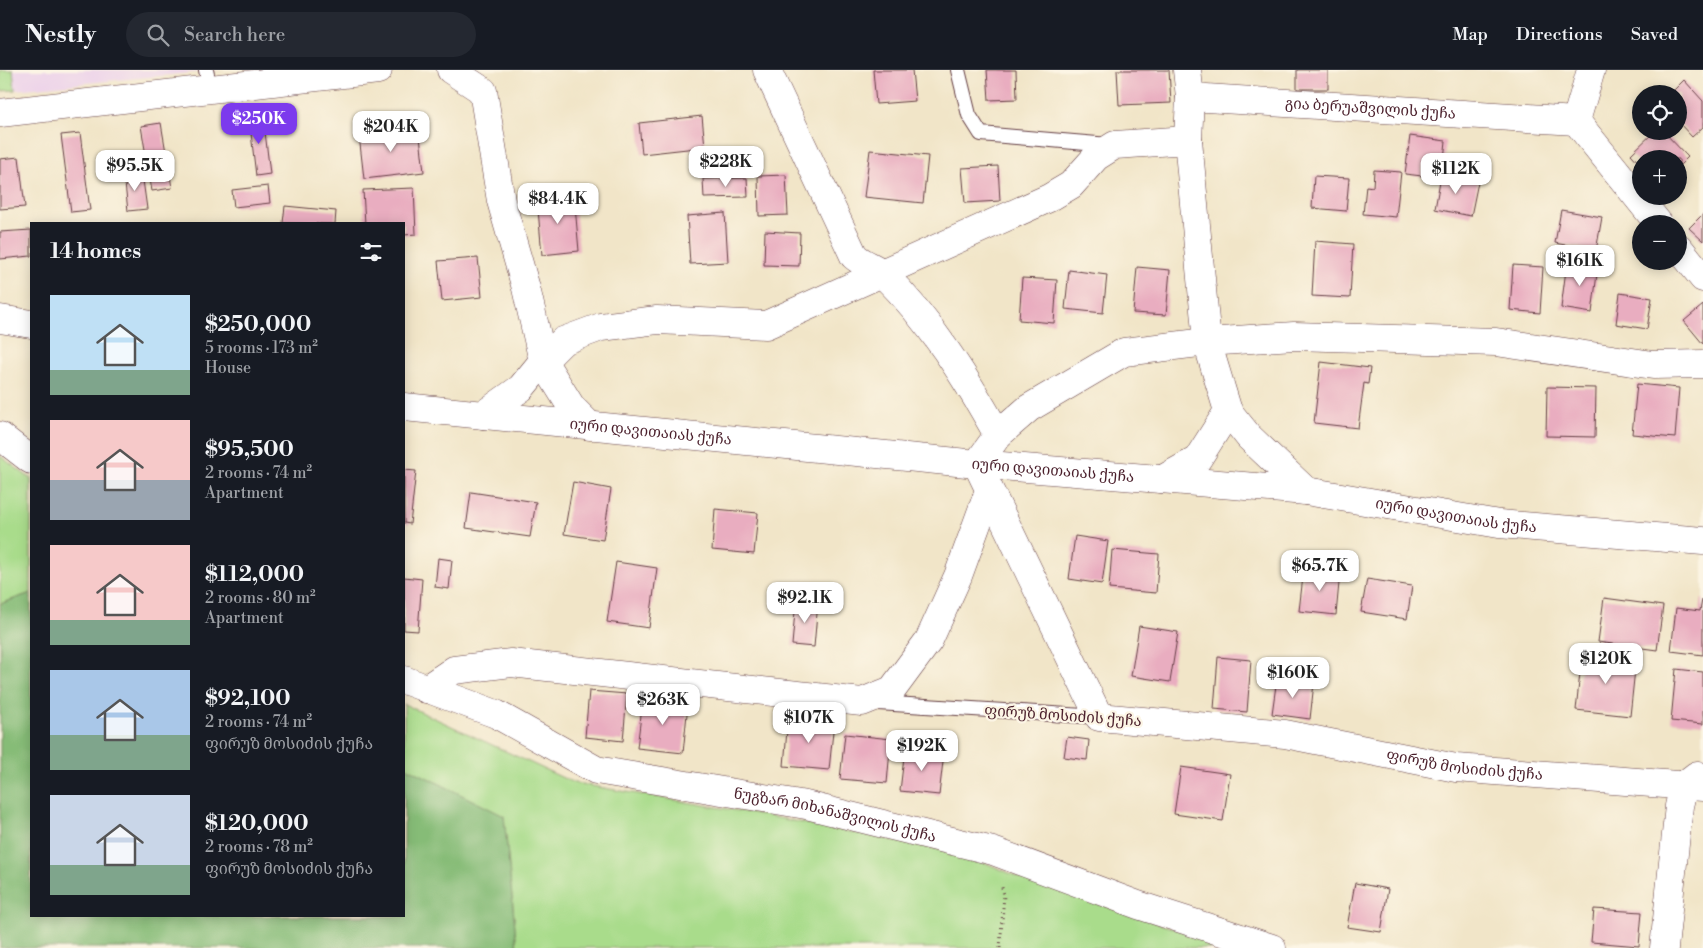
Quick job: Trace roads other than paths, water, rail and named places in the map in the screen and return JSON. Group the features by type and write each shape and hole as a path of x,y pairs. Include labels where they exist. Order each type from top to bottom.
{"street":[{"path":"0,113 208,79 378,70"},
{"path":"451,70 483,91 501,201 526,288 543,361 572,408 590,426"},
{"path":"768,70 854,256 882,273 918,313 968,384 998,435"},
{"path":"1187,70 1190,97 1188,140 1207,342 1228,411 1249,437 1306,491"},
{"path":"1591,70 1576,122 1652,215"},
{"name":"გია ბერუაშვილის ქუჩა","path":"1190,97 1576,122"},
{"path":"483,415 521,388 543,361 564,341 600,327 657,320 766,325 1049,198 1072,185 1096,157 1114,145 1188,140"},
{"path":"1687,258 1703,278"},
{"path":"0,319 30,324"},
{"path":"1099,717 977,464 998,435 1029,408 1124,352 1207,342 1294,336 1496,342 1653,365 1703,364"},
{"name":"იური დავითაიას ქუჩა","path":"405,407 977,464 1306,491 1499,524 1703,541"},
{"path":"1163,479 1196,460 1228,411"},
{"path":"0,436 30,459"},
{"path":"862,702 892,690 929,640 958,576 989,491"},
{"name":"ფირუზ მოსიძის ქუჩა","path":"415,684 454,670 510,663 862,702"},
{"name":"ნუგზარ მიხანაშვილის ქუჩა","path":"415,684 496,714 596,770 806,805 993,851 1138,905 1272,948"},
{"name":"ფირუზ მოსიძის ქუჩა","path":"1099,717 1285,734 1456,768 1697,781"},
{"path":"1664,948 1679,806 1697,781"}],"lane":[{"path":"958,70 969,115 981,134 1114,145"},
{"name":"ფირუზ მოსიძის ქუჩა","path":"862,702 1099,717"}]}
